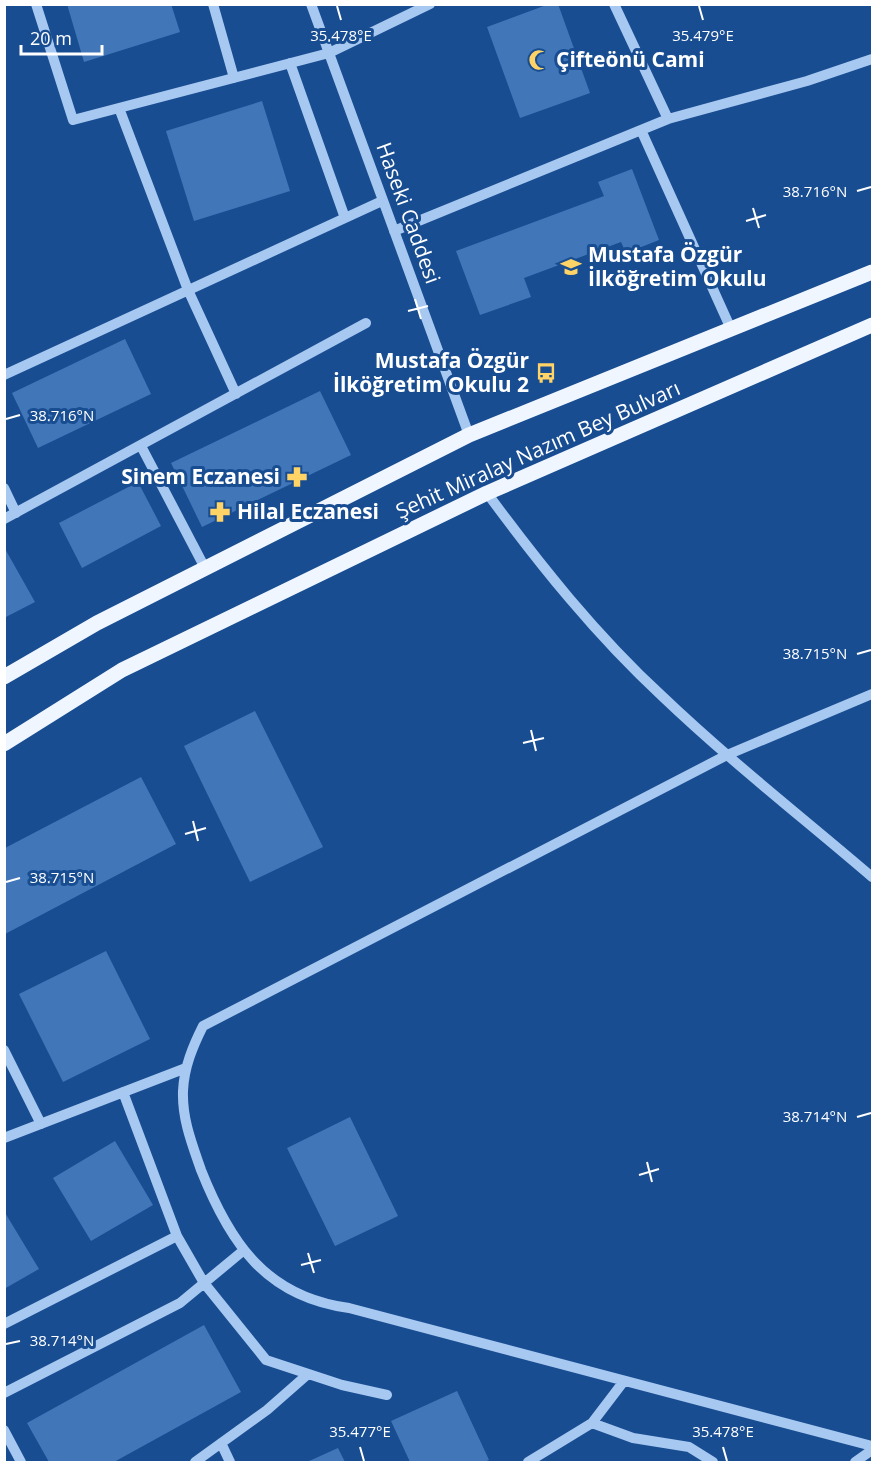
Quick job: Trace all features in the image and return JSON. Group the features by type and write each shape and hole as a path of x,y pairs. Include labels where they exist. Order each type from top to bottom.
{"main road":[{"name":"Şehit Miralay Nazım Bey Bulvarı","path":"4,677 97,623 469,435 873,272"},
{"name":"Şehit Miralay Nazım Bey Bulvarı","path":"4,744 122,670 487,494 873,325"}],"street":[{"path":"36,4 73,120 329,53 430,4"},
{"path":"213,4 234,78"},
{"name":"Haseki Caddesi","path":"311,4 469,435"},
{"path":"614,4 668,119"},
{"path":"394,231 668,119 807,81 873,59"},
{"path":"290,63 345,218"},
{"path":"119,108 188,290 236,394"},
{"path":"641,130 731,329"},
{"path":"4,375 382,201"},
{"path":"4,519 366,323"},
{"path":"141,446 205,568"},
{"path":"4,488 16,513"},
{"path":"487,494 571,602 661,696 727,755 873,877"},
{"path":"873,694 727,755 203,1026 186,1068 183,1100 188,1132 222,1219 244,1250 279,1284 308,1299 873,1448"},
{"path":"4,1050 41,1124"},
{"path":"4,1138 186,1068"},
{"path":"123,1092 177,1236 204,1283 267,1360 342,1385 387,1395"},
{"path":"4,1324 177,1236"},
{"path":"4,1393 180,1303 244,1250"},
{"path":"195,1462 267,1410 308,1374"},
{"path":"528,1462 592,1423 624,1381"},
{"path":"592,1423 633,1438 689,1447 713,1462"},
{"path":"4,1430 21,1462"},
{"path":"221,1443 230,1462"},
{"path":"855,1462 873,1448"}],"building":[{"path":"67,4 171,4 180,32 84,62"},
{"name":"Çifteönü Cami","path":"549,4 558,4 590,93 520,118 487,27"},
{"path":"262,101 290,191 194,221 166,131"},
{"path":"632,169 659,240 626,253 621,242 524,278 531,297 480,315 456,251 604,196 598,182"},
{"path":"125,339 151,394 38,448 12,393"},
{"path":"320,391 351,455 202,527 171,463"},
{"path":"138,482 161,526 82,568 59,523"},
{"path":"4,547 35,602 4,618"},
{"path":"255,711 323,847 250,882 184,746"},
{"path":"141,777 176,844 5,934 5,848"},
{"path":"106,951 150,1039 63,1082 19,994"},
{"path":"350,1117 398,1216 335,1246 287,1148"},
{"path":"115,1141 153,1205 91,1241 53,1178"},
{"path":"4,1211 39,1269 4,1289"},
{"path":"204,1325 241,1392 114,1462 49,1462 27,1423"},
{"path":"457,1391 489,1460 484,1462 410,1462 391,1421"},
{"path":"338,1448 345,1462 307,1462"}],"place":[{"name":"Çifteönü Cami","path":"539,60"},
{"name":"Mustafa Özgür İlköğretim Okulu","path":"571,267"},
{"name":"Mustafa Özgür İlköğretim Okulu 2","path":"546,373"},
{"name":"Sinem Eczanesi","path":"297,477"},
{"name":"Hilal Eczanesi","path":"220,512"}]}
